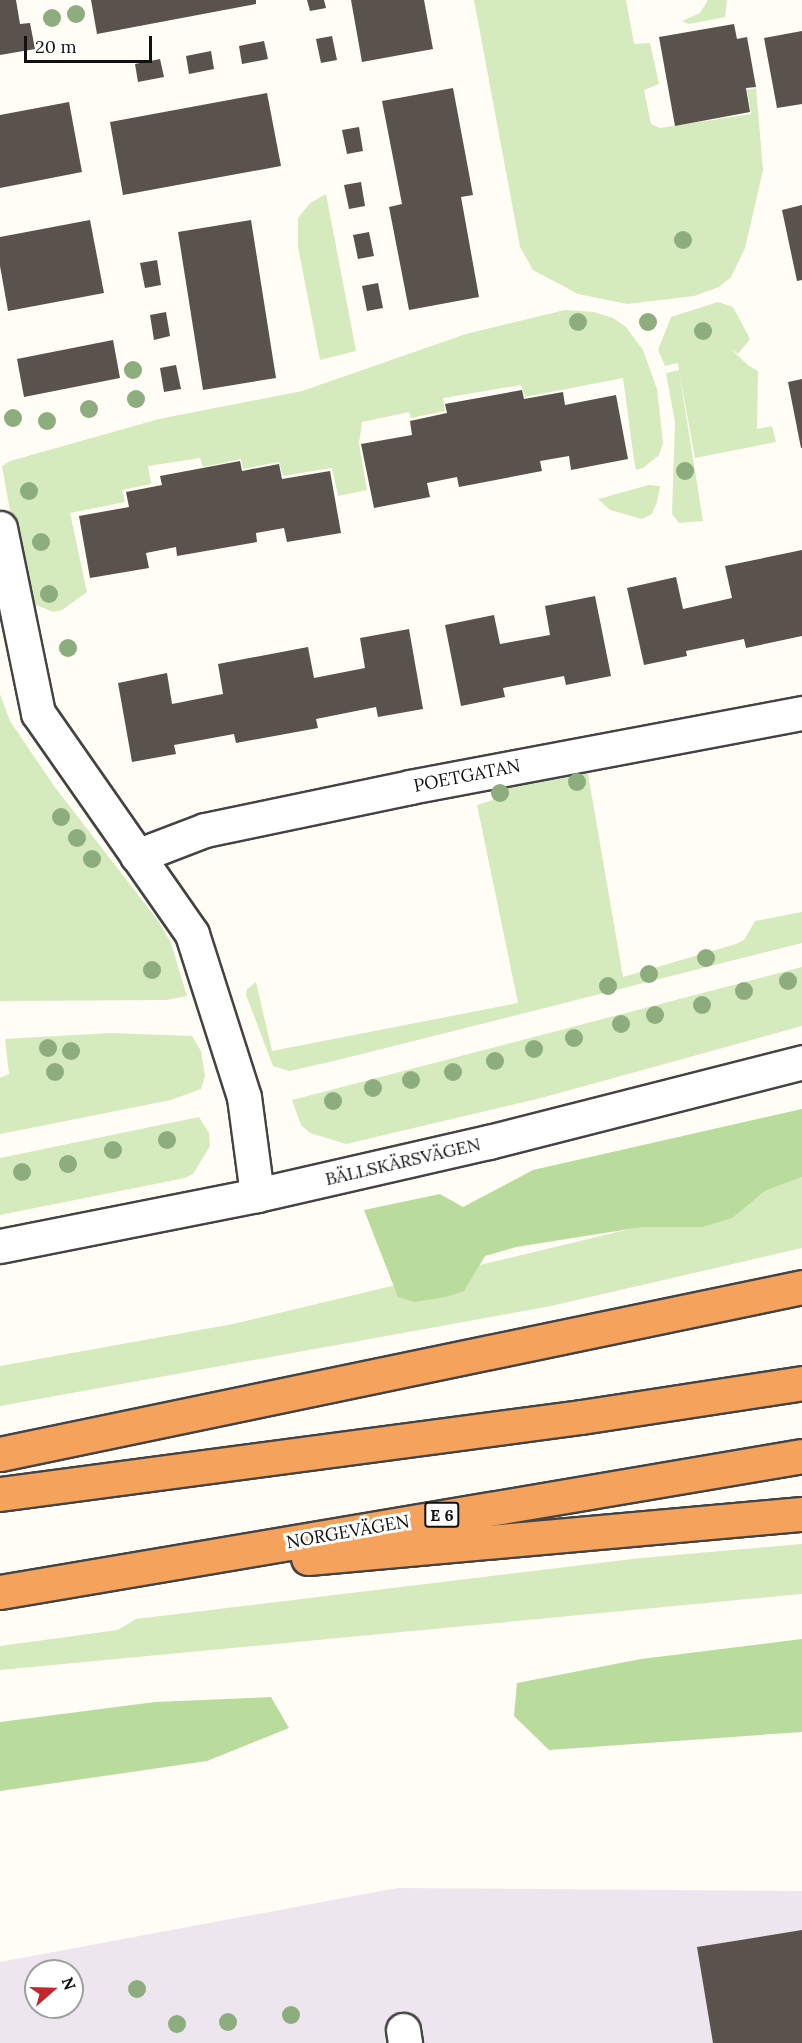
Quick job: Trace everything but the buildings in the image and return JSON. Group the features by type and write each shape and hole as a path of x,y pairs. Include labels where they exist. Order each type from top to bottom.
{"highway":[{"path":"0,1454 802,1287"},
{"path":"0,1494 569,1419 802,1383"},
{"name":"NORGEVÄGEN","path":"0,1592 802,1456"},
{"path":"82,1579 802,1514"}],"street":[{"path":"0,528 38,713 192,934 244,1097 257,1195"},
{"name":"POETGATAN","path":"137,856 205,830 410,787 802,713"},
{"name":"BÄLLSKÄRSVÄGEN","path":"0,1246 257,1195 489,1142 802,1062"}],"shaded area":[{"path":"397,1888 802,1891 802,2043 0,2043 0,1962"}],"green space":[{"path":"474,0 626,0 634,44 650,43 659,84 644,90 651,124 660,128 751,114 747,90 756,88 763,170 745,248 731,277 719,287 694,296 627,304 578,294 533,270 520,247"},
{"path":"708,0 727,0 725,17 689,24 682,21 700,13"},
{"path":"326,194 356,351 320,360 298,247 298,218 310,203"},
{"path":"718,302 733,307 750,339 738,354 733,349 749,366 758,371 757,429 772,426 776,442 695,458 679,371 703,521 679,523 672,514 675,422 666,373 679,370 678,363 665,366 658,350 671,317"},
{"path":"565,310 594,312 613,318 626,327 643,350 657,389 663,443 659,455 643,468 636,470 623,378 525,397 521,385 443,398 445,411 411,418 409,412 362,422 359,443 367,490 338,496 332,468 283,476 279,462 243,469 241,459 203,467 200,458 148,466 151,484 122,490 125,502 70,513 87,592 62,610 53,612 32,603 24,590 2,466 10,461 159,419 302,391 466,334"},
{"path":"649,485 660,486 657,502 652,514 642,519 610,510 598,499"},
{"path":"0,694 10,721 54,786 159,922 171,943 187,996 167,1000 0,1001"},
{"path":"587,768 623,977 736,944 744,940 755,921 802,912 802,943 338,1060 289,1071 273,1066 246,995 247,989 256,982 272,1051 518,1003 477,805 496,799 495,786"},
{"path":"802,967 802,1026 541,1098 346,1144 310,1133 301,1125 292,1100"},
{"path":"110,1033 192,1036 201,1051 205,1076 201,1089 171,1100 0,1134 0,1078 9,1074 5,1039"},
{"path":"802,1109 802,1177 765,1191 732,1218 702,1227 642,1227 516,1247 485,1256 464,1291 446,1297 414,1302 398,1297 364,1210 440,1194 463,1207 533,1170"},
{"path":"199,1117 209,1133 210,1146 193,1174 185,1178 0,1215 0,1158"},
{"path":"802,1177 802,1248 551,1306 0,1406 0,1366 233,1324 755,1199 765,1191"},
{"path":"802,1544 802,1594 0,1670 0,1646 118,1630 136,1619 641,1558"},
{"path":"802,1639 802,1732 549,1750 514,1716 517,1683 641,1659"},
{"path":"271,1697 289,1728 207,1761 0,1791 0,1722 155,1702"}]}
